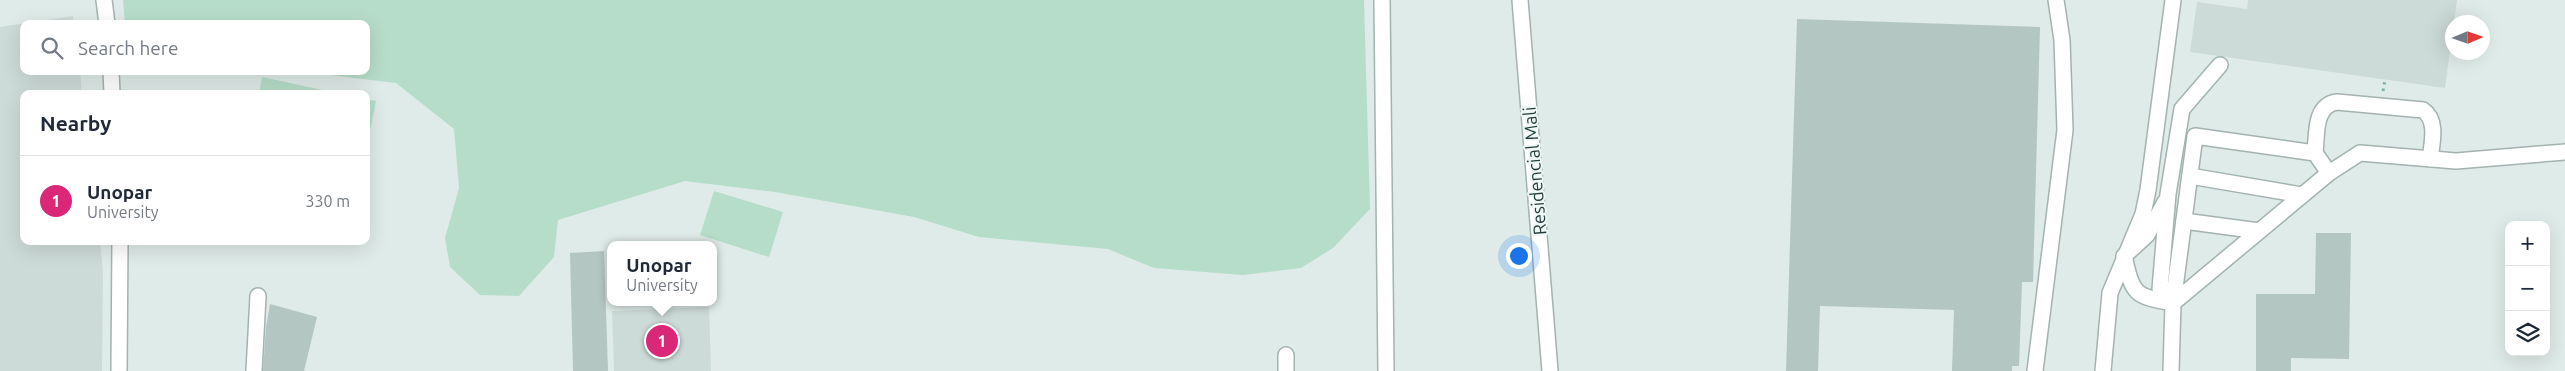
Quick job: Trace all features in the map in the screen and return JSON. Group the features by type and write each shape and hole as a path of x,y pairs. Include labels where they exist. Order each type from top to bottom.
{"street":[{"path":"104,0 106,20"},
{"path":"1382,0 1386,371"},
{"name":"Residencial Mali","path":"1520,0 1550,371"},
{"path":"2035,371 2065,130 2062,40 2056,0"},
{"path":"2103,371 2110,293 2143,214 2148,190 2173,0"},
{"path":"2173,303 2160,290 2168,194 2182,110 2220,65"},
{"path":"111,75 112,90"},
{"path":"2329,173 2316,153 2321,110 2328,103 2337,102 2423,110 2431,118 2432,125 2430,159"},
{"path":"2171,371 2173,303 2195,136 2316,153"},
{"path":"2173,303 2329,173 2360,153 2456,161 2565,152"},
{"path":"2190,176 2302,195"},
{"path":"2124,256 2146,235 2168,194"},
{"path":"2184,221 2259,231"},
{"path":"119,371 120,245"},
{"path":"2124,256 2129,277 2137,293 2146,298 2173,303"},
{"path":"254,371 258,296"},
{"path":"1286,355 1286,371"}],"shaded area":[{"path":"2248,0 2457,0 2455,15 2445,15 2445,60 2449,60 2445,88 2190,52 2197,2 2247,9"},
{"path":"73,16 74,20 46,20"},
{"path":"20,24 20,75 80,75 82,90 20,90 20,245 100,245 103,273 102,371 0,371 0,27"},
{"path":"709,307 711,371 614,371 612,311"}],"green space":[{"path":"123,0 1364,0 1370,209 1333,248 1301,268 1243,275 1154,268 1108,249 979,237 914,217 775,192 685,181 558,220 554,257 519,296 480,295 450,267 445,238 459,188 454,129 396,83 329,75 370,75 370,20 125,20"},
{"path":"262,77 322,90 260,90"},
{"path":"370,100 376,101 370,130"},
{"path":"714,191 783,212 769,257 700,235"}],"building":[{"path":"1797,19 2040,27 2033,282 2022,282 2019,366 2012,366 2012,371 1952,371 1954,310 1820,306 1818,371 1786,371"},
{"path":"2316,233 2351,233 2349,359 2291,358 2291,371 2256,371 2256,294 2315,294"},
{"path":"604,251 608,371 573,371 570,253"},
{"path":"270,304 317,317 304,371 263,371 266,327"}],"place":[{"name":"Unopar","path":"662,341"}]}
